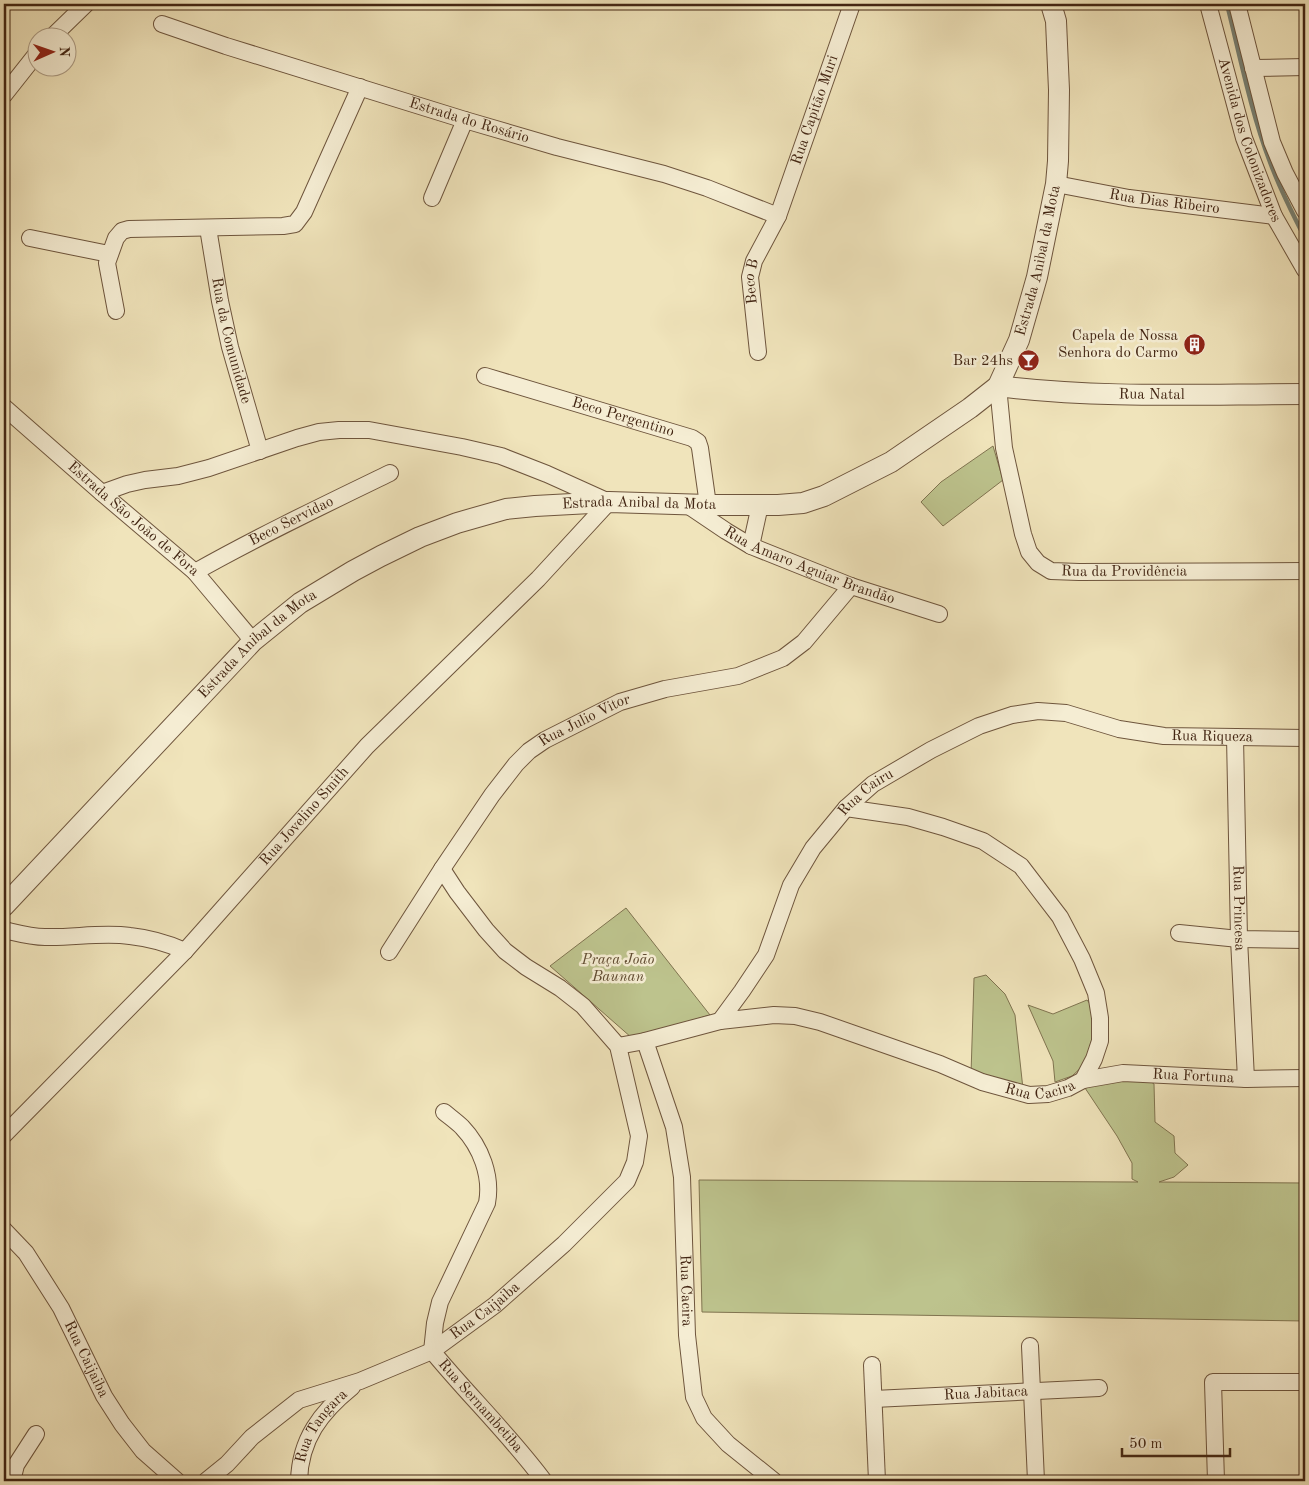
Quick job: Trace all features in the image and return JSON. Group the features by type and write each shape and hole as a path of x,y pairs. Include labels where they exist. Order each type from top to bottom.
{"street":[{"path":"61,28 86,4"},
{"name":"Estrada Anibal da Mota","path":"4,906 252,641 300,603 367,563 420,537 456,523 506,509 609,502 708,505 803,503 824,496 891,462 970,408 998,386 1019,340 1037,277 1056,184 1059,90 1056,21 1051,4"},
{"name":"Avenida dos Colonizadores","path":"1208,4 1244,138 1274,216 1305,270"},
{"name":"Avenida dos Colonizadores","path":"1237,4 1272,142 1285,173 1305,211"},
{"name":"Rua Capitão Muri","path":"778,216 848,5"},
{"name":"Estrada do Rosário","path":"162,24 226,46 465,120 557,147 664,174 707,188 778,216"},
{"path":"4,95 28,65"},
{"path":"1253,68 1305,67"},
{"path":"116,311 107,263 116,238 122,231 129,229 284,226 295,224 304,212 360,87"},
{"path":"432,198 465,120"},
{"name":"Rua Dias Ribeiro","path":"1056,184 1129,198 1274,216"},
{"name":"Beco B","path":"758,352 750,277 754,261 778,216"},
{"name":"Rua da Comunidade","path":"208,228 228,338 260,451"},
{"path":"30,238 109,254"},
{"name":"Beco Pergentino","path":"485,376 692,438 698,442 700,448 708,505"},
{"name":"Rua Natal","path":"998,386 1040,392 1098,394 1305,394"},
{"name":"Rua da Providência","path":"998,386 1004,448 1023,534 1029,552 1038,563 1052,570 1079,572 1305,571"},
{"name":"Estrada São João de Fora","path":"4,407 195,572 252,641"},
{"path":"102,493 127,484 178,476 208,468 319,432 369,430 501,456 609,502"},
{"name":"Beco Servidao","path":"195,572 261,536 390,473"},
{"name":"Rua Jovelino Smith","path":"4,1135 185,951 367,746 538,579 609,502"},
{"name":"Rua Amaro Aguiar Brandão","path":"686,504 752,546 851,586 939,614"},
{"path":"752,546 760,505"},
{"name":"Rua Julio Vitor","path":"389,952 492,795 516,764 529,751 545,740 620,702 665,689 738,676 783,658 804,642 851,586"},
{"name":"Rua Cairu","path":"720,1021 766,955 792,885 813,848 846,808 873,784 931,750 979,726 1012,716 1038,712 1066,713 1119,729"},
{"name":"Rua Riqueza","path":"1119,729 1164,736 1305,738"},
{"name":"Rua Princesa","path":"1235,737 1239,939 1246,1079"},
{"name":"Rua Cacira","path":"618,1046 645,1041 720,1021 774,1015 795,1016 820,1022 940,1064 982,1082 1029,1095 1048,1094 1068,1088 1083,1080 1094,1059 1100,1041 1100,1018 1096,993 1082,959 1060,917 1021,866 983,841 943,827 908,817 846,808"},
{"path":"442,869 486,930 505,951 583,1006 618,1046"},
{"path":"4,930 23,935 46,937 128,935 167,943 185,951"},
{"path":"1179,934 1239,939 1305,940"},
{"name":"Rua Cacira","path":"645,1041 674,1127 682,1177 687,1334 694,1398 704,1418 728,1444 774,1481"},
{"name":"Rua Caijaiba","path":"206,1481 227,1464 252,1437 299,1400 360,1380 432,1351 495,1305 564,1244 627,1181 635,1162 638,1136 618,1046"},
{"name":"Rua Fortuna","path":"1083,1080 1122,1073 1246,1079 1305,1078"},
{"name":"Rua Sernambetiba","path":"444,1112 463,1128 477,1147 486,1169 489,1190 487,1202 440,1302 435,1323 432,1351 459,1384 527,1458 544,1481"},
{"name":"Rua Caijaiba","path":"4,1230 26,1253 61,1308 104,1396 122,1424 143,1451 177,1481"},
{"path":"1030,1346 1036,1481"},
{"path":"872,1365 877,1481"},
{"name":"Rua Tangara","path":"299,1481 300,1466 306,1445 317,1422 334,1401 360,1380"},
{"path":"1216,1481 1213,1382 1305,1382"},
{"name":"Rua Jabitaca","path":"874,1399 1099,1388"},
{"path":"12,1481 16,1465 36,1434"}],"green space":[{"path":"993,446 1003,480 943,526 921,502 941,482"},
{"name":"Praça João Baunan","path":"626,908 710,1015 632,1038 550,966"},
{"path":"986,975 1005,994 1015,1015 1023,1089 971,1074 974,978"},
{"path":"1087,1000 1095,1010 1097,1023 1084,1065 1072,1076 1055,1082 1053,1061 1028,1005 1053,1014"},
{"path":"1124,1080 1150,1081 1154,1084 1155,1122 1174,1136 1175,1153 1188,1165 1174,1177 1159,1182 1305,1183 1305,1321 702,1312 699,1180 1138,1182 1132,1179 1132,1163 1117,1136 1083,1085"}],"waterway":[{"path":"1227,4 1246,84 1263,143 1282,191 1305,238"}],"place":[{"name":"Capela de Nossa Senhora do Carmo","path":"1194,345"},
{"name":"Bar 24hs","path":"1029,361"}]}
